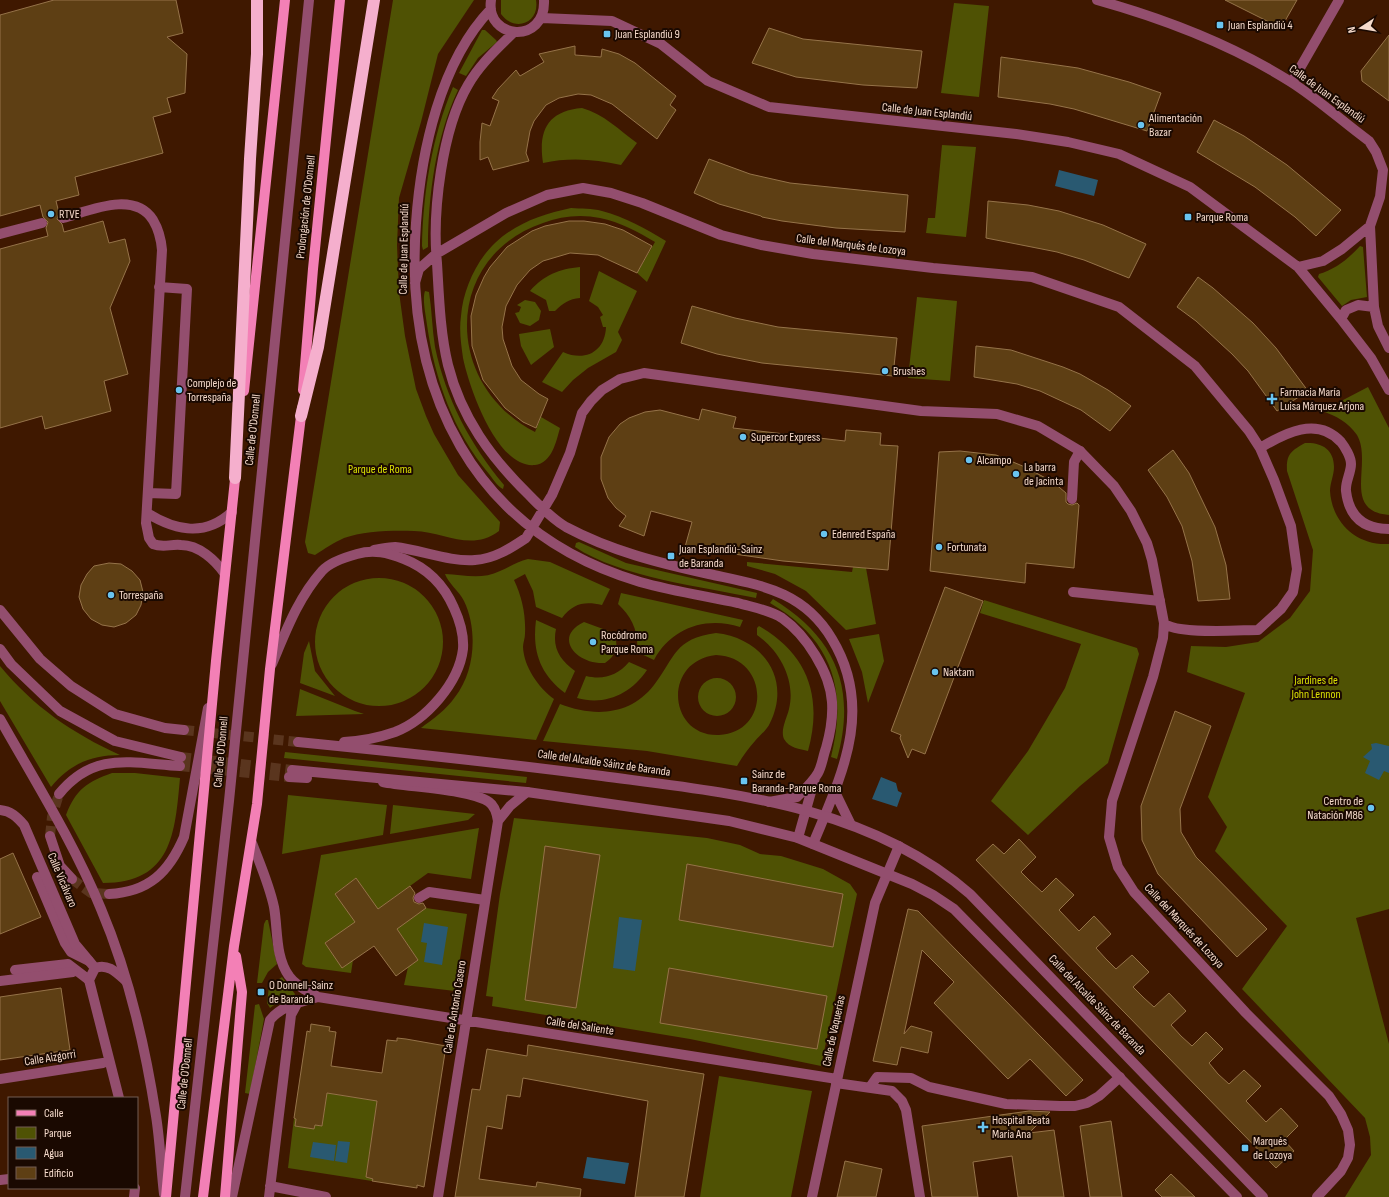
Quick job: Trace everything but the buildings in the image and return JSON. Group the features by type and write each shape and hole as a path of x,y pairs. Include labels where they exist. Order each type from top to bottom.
{"highway":[{"path":"235,478 250,159 257,54 257,0"},
{"path":"301,416 318,347 374,0"}],"main road":[{"name":"Calle de O'Donnell","path":"165,1197 216,661 285,0"},
{"name":"Prolongación de O'Donnell","path":"301,416 313,269 340,0"},
{"path":"204,1197 234,946 252,843 257,804 270,669 301,416"},
{"path":"224,1197 242,992 234,946"}],"street":[{"name":"Prolongación de O'Donnell","path":"279,310 309,0"},
{"path":"491,5 496,22 501,27 514,32 525,32 535,26 542,18 544,0"},
{"name":"Calle de Juan Esplandiú","path":"1097,0 1141,12 1209,39 1292,82 1369,141 1376,152 1383,170 1382,187 1370,226 1374,307 1378,326 1389,348"},
{"path":"1292,82 1339,0"},
{"name":"Calle de Juan Esplandiú","path":"491,5 475,26 456,56 440,97 418,192 415,241 415,283 420,324 428,368 441,409 457,442 477,473 492,492 531,528 578,559 611,573 644,583 758,608 781,617 807,642 824,672 832,701 830,734 798,838"},
{"name":"Calle de Juan Esplandiú","path":"542,18 612,21 661,44 708,82 769,107 1016,134 1068,142 1119,154 1190,187 1298,268 1341,319 1371,358 1389,390"},
{"path":"514,32 482,63 459,102 441,174 435,236 442,326 448,365 460,401 474,431 494,458 544,509 562,525 612,548 666,564 768,587 794,599 812,614 832,639 852,690 854,710 852,735 834,790 813,844"},
{"name":"Calle del Marqués de Lozoya","path":"415,283 419,269 436,254 512,210 547,195 583,188 611,193 642,203 721,235 761,245 813,254 933,268 1032,277 1119,307 1195,366 1249,431 1260,448 1291,526 1297,569 1293,592 1281,609 1258,630 1206,631 1176,629 1167,626 1164,623"},
{"path":"63,218 115,204 132,205 141,209 151,217 161,239 146,523 149,538 153,544 161,547 179,545 194,548 215,561 225,574"},
{"path":"0,234 42,223"},
{"path":"1298,268 1323,261 1342,249 1370,226"},
{"path":"148,493 176,494 187,289 159,286"},
{"path":"1341,319 1346,310 1358,305 1374,307"},
{"name":"Calle de O'Donnell","path":"185,1197 229,801 279,310"},
{"name":"Calle del Marqués de Lozoya","path":"367,551 394,547 451,558 475,560 500,554 526,538 552,495 570,453 582,414 591,401 602,390 620,379 644,373 921,410 997,414 1038,426 1080,451 1114,486 1139,526 1152,560 1164,623 1163,638 1153,677 1112,801 1109,837 1118,867 1134,892 1246,1013 1329,1096 1341,1114 1348,1130 1350,1145 1348,1158 1341,1171 1317,1197"},
{"path":"1260,448 1279,437 1296,430 1320,429 1333,434 1344,445 1351,463 1346,490 1352,510 1358,519 1367,526 1378,529 1389,529"},
{"path":"1072,499 1074,462 1080,451"},
{"path":"147,514 161,522 173,526 196,530 214,524 224,519 232,512"},
{"path":"270,669 292,616 309,586 323,570 344,558 367,551"},
{"name":"Calle del Alcalde Sáinz de Baranda","path":"367,551 387,553 415,564 433,576 437,581 450,598 462,625 463,649 458,667 450,685 440,699 425,712 396,732 355,742 298,742 531,767 742,795 825,815 899,846 948,874 970,894 1263,1197"},
{"path":"1073,592 1160,601"},
{"path":"0,610 40,659 71,686 115,714 165,728 184,730"},
{"path":"0,649 11,664 60,711 115,742 180,761 108,763 88,768 70,781 59,794"},
{"path":"110,894 137,890 152,882 166,870 177,854 184,837 216,661"},
{"name":"Calle de O'Donnell","path":"0,720 68,841 101,909 126,981 141,1032 156,1117 165,1197"},
{"path":"290,773 345,775 527,792 729,821 798,838 886,872 933,895 954,909 1236,1197"},
{"name":"Calle de Juan Esplandiú","path":"769,802 798,797 816,776"},
{"path":"361,777 397,785 471,795 489,802 496,810 498,821"},
{"path":"834,790 851,825"},
{"name":"Calle de Antonio Casero","path":"438,1197 498,821 510,806 527,792"},
{"name":"Calle Vicálvaro","path":"0,810 16,816 24,825 75,944 92,964"},
{"path":"50,836 60,866 72,879"},
{"path":"252,843 270,891 274,910 277,939 284,968 295,983 318,997"},
{"path":"886,872 899,846"},
{"name":"Calle de Vaquerías","path":"812,1197 875,903 886,872"},
{"path":"37,877 71,952 92,964 112,969 126,981"},
{"path":"419,898 429,892 485,900"},
{"path":"15,970 68,964 89,980"},
{"path":"92,964 89,980 119,1097"},
{"path":"0,981 73,972"},
{"path":"232,1197 270,1020 276,1012 298,1002 318,997"},
{"name":"Calle del Saliente","path":"318,997 892,1091 902,1101 906,1110 920,1197"},
{"path":"269,1197 291,1015 298,1002"},
{"name":"Calle Aizgorri","path":"0,1079 103,1063"},
{"path":"870,1087 877,1077 911,1078 929,1087 1006,1104 1074,1106 1087,1103 1099,1096 1120,1077"},
{"path":"270,1186 326,1197"}],"green space":[{"name":"Parque de Roma","path":"393,0 474,0 438,54 421,122 399,198 397,245 399,292 405,336 416,389 426,416 434,434 458,475 500,522 499,531 489,537 478,540 458,539 414,531 369,532 344,538 315,555 308,553 305,542"},
{"path":"501,0 536,0 534,15 525,23 513,23 501,14"},
{"path":"954,3 989,6 979,97 941,93"},
{"path":"482,30 485,30 497,42 478,58 466,76 459,73"},
{"path":"453,87 458,90 450,108 439,147 432,187 428,228 428,247 423,250 424,206 430,165 439,125"},
{"path":"582,108 604,118 637,143 621,165 602,161 572,159 543,163 542,141 548,124 553,118 561,113"},
{"path":"942,145 976,147 966,237 926,233 928,218 935,218"},
{"path":"571,208 594,209 611,214 635,224 666,241 647,282 637,273 655,242 622,225 607,220 586,216 571,216 543,223 510,240 487,263 472,292 467,323 471,354 483,384 505,411 535,432 541,417 560,428 552,451 546,460 535,465 521,463 509,454 497,441 478,406 471,388 463,358 461,342 460,326 462,306 464,296 476,267 495,243 512,230 530,220"},
{"path":"1360,246 1363,247 1367,297 1351,300 1342,306 1318,277 1319,274 1341,263"},
{"path":"580,267 580,298 566,302 555,311 549,311 546,300 530,291 535,285 552,274 565,269"},
{"path":"599,271 637,291 618,332 622,340 616,352 588,368 573,380 562,392 542,382 563,352 579,356 592,353 598,349 605,336 606,327 603,327 600,317 603,315 598,307 589,301"},
{"path":"425,291 429,292 435,347 453,403 470,437 504,485 503,489 499,487 476,458 465,440 448,404 430,345 424,308"},
{"path":"917,297 957,301 950,381 908,378"},
{"path":"525,300 535,302 541,311 539,320 530,326 520,323 515,313 519,312 521,307 517,305"},
{"path":"550,329 554,347 531,365 521,346 519,334"},
{"path":"1368,387 1389,428 1389,515 1374,512 1366,505 1362,495 1361,446 1357,435 1350,426 1322,411"},
{"name":"Jardines de John Lennon","path":"1305,443 1321,445 1329,451 1332,456 1334,467 1330,491 1332,503 1341,522 1357,537 1377,544 1389,544 1389,909 1356,918 1389,1044 1389,1197 1345,1197 1371,1155 1370,1137 1365,1118 1242,989 1287,926 1215,851 1227,827 1208,797 1245,693 1187,672 1191,646 1226,647 1258,642 1290,618 1310,591 1313,550 1287,471 1287,461 1290,454 1296,448"},
{"path":"579,542 626,563 757,593 756,598 662,580 615,566 575,547 576,543"},
{"path":"528,559 550,562 610,589 602,605 590,603 580,604 570,609 562,618 536,607 533,591 525,574 514,580 524,613 525,634 523,647 526,662 537,683 554,699 536,740 421,728 448,706 462,687 467,676 470,663 473,638 468,612 462,597 445,574 480,576 493,574"},
{"path":"747,562 852,572 853,567 866,568 876,624 846,630 806,591 775,574 747,566"},
{"path":"385,578 398,580 409,585 420,592 429,601 441,623 443,642 441,661 436,672 429,683 420,692 398,704 373,706 360,704 349,699 338,692 329,683 317,661 315,636 317,623 322,612 329,601 338,592 360,580"},
{"path":"621,593 743,620 740,627 715,623 691,627 670,640 661,649 654,660 637,652 637,638 634,625 618,604"},
{"path":"773,599 794,614 812,630 826,647 836,666 842,687 844,709 843,733 837,759 831,757 836,732 837,709 836,688 830,668 821,650 808,633 791,617 770,603"},
{"path":"984,600 1137,648 1139,654 1108,763 1080,786 1028,835 991,801 1028,751 1065,688 1081,644 980,613"},
{"path":"536,620 556,629 555,642 558,653 561,658 575,671 565,693 549,678 540,661 535,642"},
{"name":"Rocódromo Parque Roma","path":"584,622 614,633 616,638 616,650 612,657 605,663 585,660 572,649 569,642 570,635 575,628"},
{"path":"759,626 776,637 789,650 800,664 808,679 814,713 808,751 792,746 784,739 783,728 791,698 788,678 773,649 757,635 757,628"},
{"path":"716,633 732,636 747,643 759,652 768,663 775,676 777,691 776,706 769,726 748,750 737,766 647,751 543,741 560,704 586,711 598,712 623,708 634,703 654,685 672,657 684,644 702,636","holes":["716,655 734,659 747,668 754,681 757,695 755,709 748,722 736,731 719,735 702,732 689,724 681,712 678,698 680,683 687,670 699,660"]},
{"path":"879,634 884,661 868,703 862,672 849,639"},
{"path":"309,641 315,671 335,696 300,683 304,653"},
{"path":"629,662 647,670 633,686 625,692 607,699 587,700 577,698 586,676 609,676 620,671"},
{"path":"0,666 26,694 55,718 86,738 120,755 109,755 82,762 66,772 51,787 0,701"},
{"path":"713,678 721,678 731,683 735,690 735,704 731,711 721,716 713,716 703,711 701,708 698,701 698,693 703,683 706,681"},
{"path":"300,689 355,711 364,714 296,716"},
{"path":"285,752 527,777 526,783 284,758"},
{"path":"112,773 135,773 180,778 176,818 166,851 156,864 143,874 126,881 103,883 66,815 74,799 83,788 89,783"},
{"path":"288,795 387,805 383,835 282,854"},
{"path":"393,805 475,814 468,820 390,834"},
{"path":"514,818 707,838 740,845 760,854 781,856 823,869 850,884 857,894 821,1066 690,1039 492,1006 493,997 486,996 500,894"},
{"path":"479,828 471,879 428,873 385,904 384,911 374,909 373,903 356,878 336,893 360,920 325,943 342,967 353,960 351,973 306,967 302,964 321,855"},
{"path":"426,908 467,914 455,991 404,985 408,967 418,960 394,925 401,925"},
{"path":"266,920 268,920 277,964 268,972 262,983 257,983 264,924"},
{"path":"282,977 295,994 294,996 281,1000 270,1008 267,1003 269,986"},
{"path":"259,1004 264,1019 250,1094 245,1093 255,1005"},
{"path":"719,1076 812,1091 791,1197 700,1197"},
{"path":"327,1093 377,1101 366,1177 373,1179 372,1181 288,1168 294,1118 296,1119 295,1126 314,1129 315,1125 322,1126"}],"water":[{"path":"1059,170 1098,180 1094,196 1055,186"},
{"path":"1376,743 1389,746 1389,773 1384,771 1379,780 1365,773 1370,761 1363,757 1372,749 1371,744"},
{"path":"881,777 896,783 898,791 902,793 897,807 872,799"},
{"path":"619,917 642,920 635,971 613,968"},
{"path":"424,923 448,927 442,965 424,962 427,943 421,942"},
{"path":"338,1141 350,1142 347,1163 335,1161"},
{"path":"313,1142 336,1145 334,1161 310,1157"},
{"path":"587,1157 629,1163 625,1184 583,1178"}],"tunnel":[{"path":"184,730 298,742"},
{"path":"181,757 292,770"},
{"path":"180,766 289,777"},
{"path":"50,836 52,817 59,794"},
{"path":"72,879 91,893 109,894"}],"place":[{"name":"Juan Esplandiú 4","path":"1220,25"},
{"name":"Juan Esplandiú 9","path":"607,34"},
{"name":"Alimentación Bazar","path":"1141,125"},
{"name":"RTVE","path":"51,214"},
{"name":"Parque Roma","path":"1188,217"},
{"name":"Brushes","path":"885,371"},
{"name":"Complejo de Torrespaña","path":"179,390"},
{"name":"Farmacia María Luisa Márquez Arjona","path":"1272,399"},
{"name":"Supercor Express","path":"743,437"},
{"name":"Alcampo","path":"969,460"},
{"name":"La barra de Jacinta","path":"1016,474"},
{"name":"Edenred España","path":"824,534"},
{"name":"Fortunata","path":"939,547"},
{"name":"Juan Esplandiú-Sainz de Baranda","path":"671,556"},
{"name":"Torrespaña","path":"111,595"},
{"name":"Rocódromo Parque Roma","path":"593,642"},
{"name":"Naktam","path":"935,672"},
{"name":"Sainz de Baranda-Parque Roma","path":"744,781"},
{"name":"Centro de Natación M86","path":"1371,808"},
{"name":"O Donnell-Sainz de Baranda","path":"261,992"},
{"name":"Hospital Beata María Ana","path":"983,1127"},
{"name":"Marqués de Lozoya","path":"1245,1148"}]}
